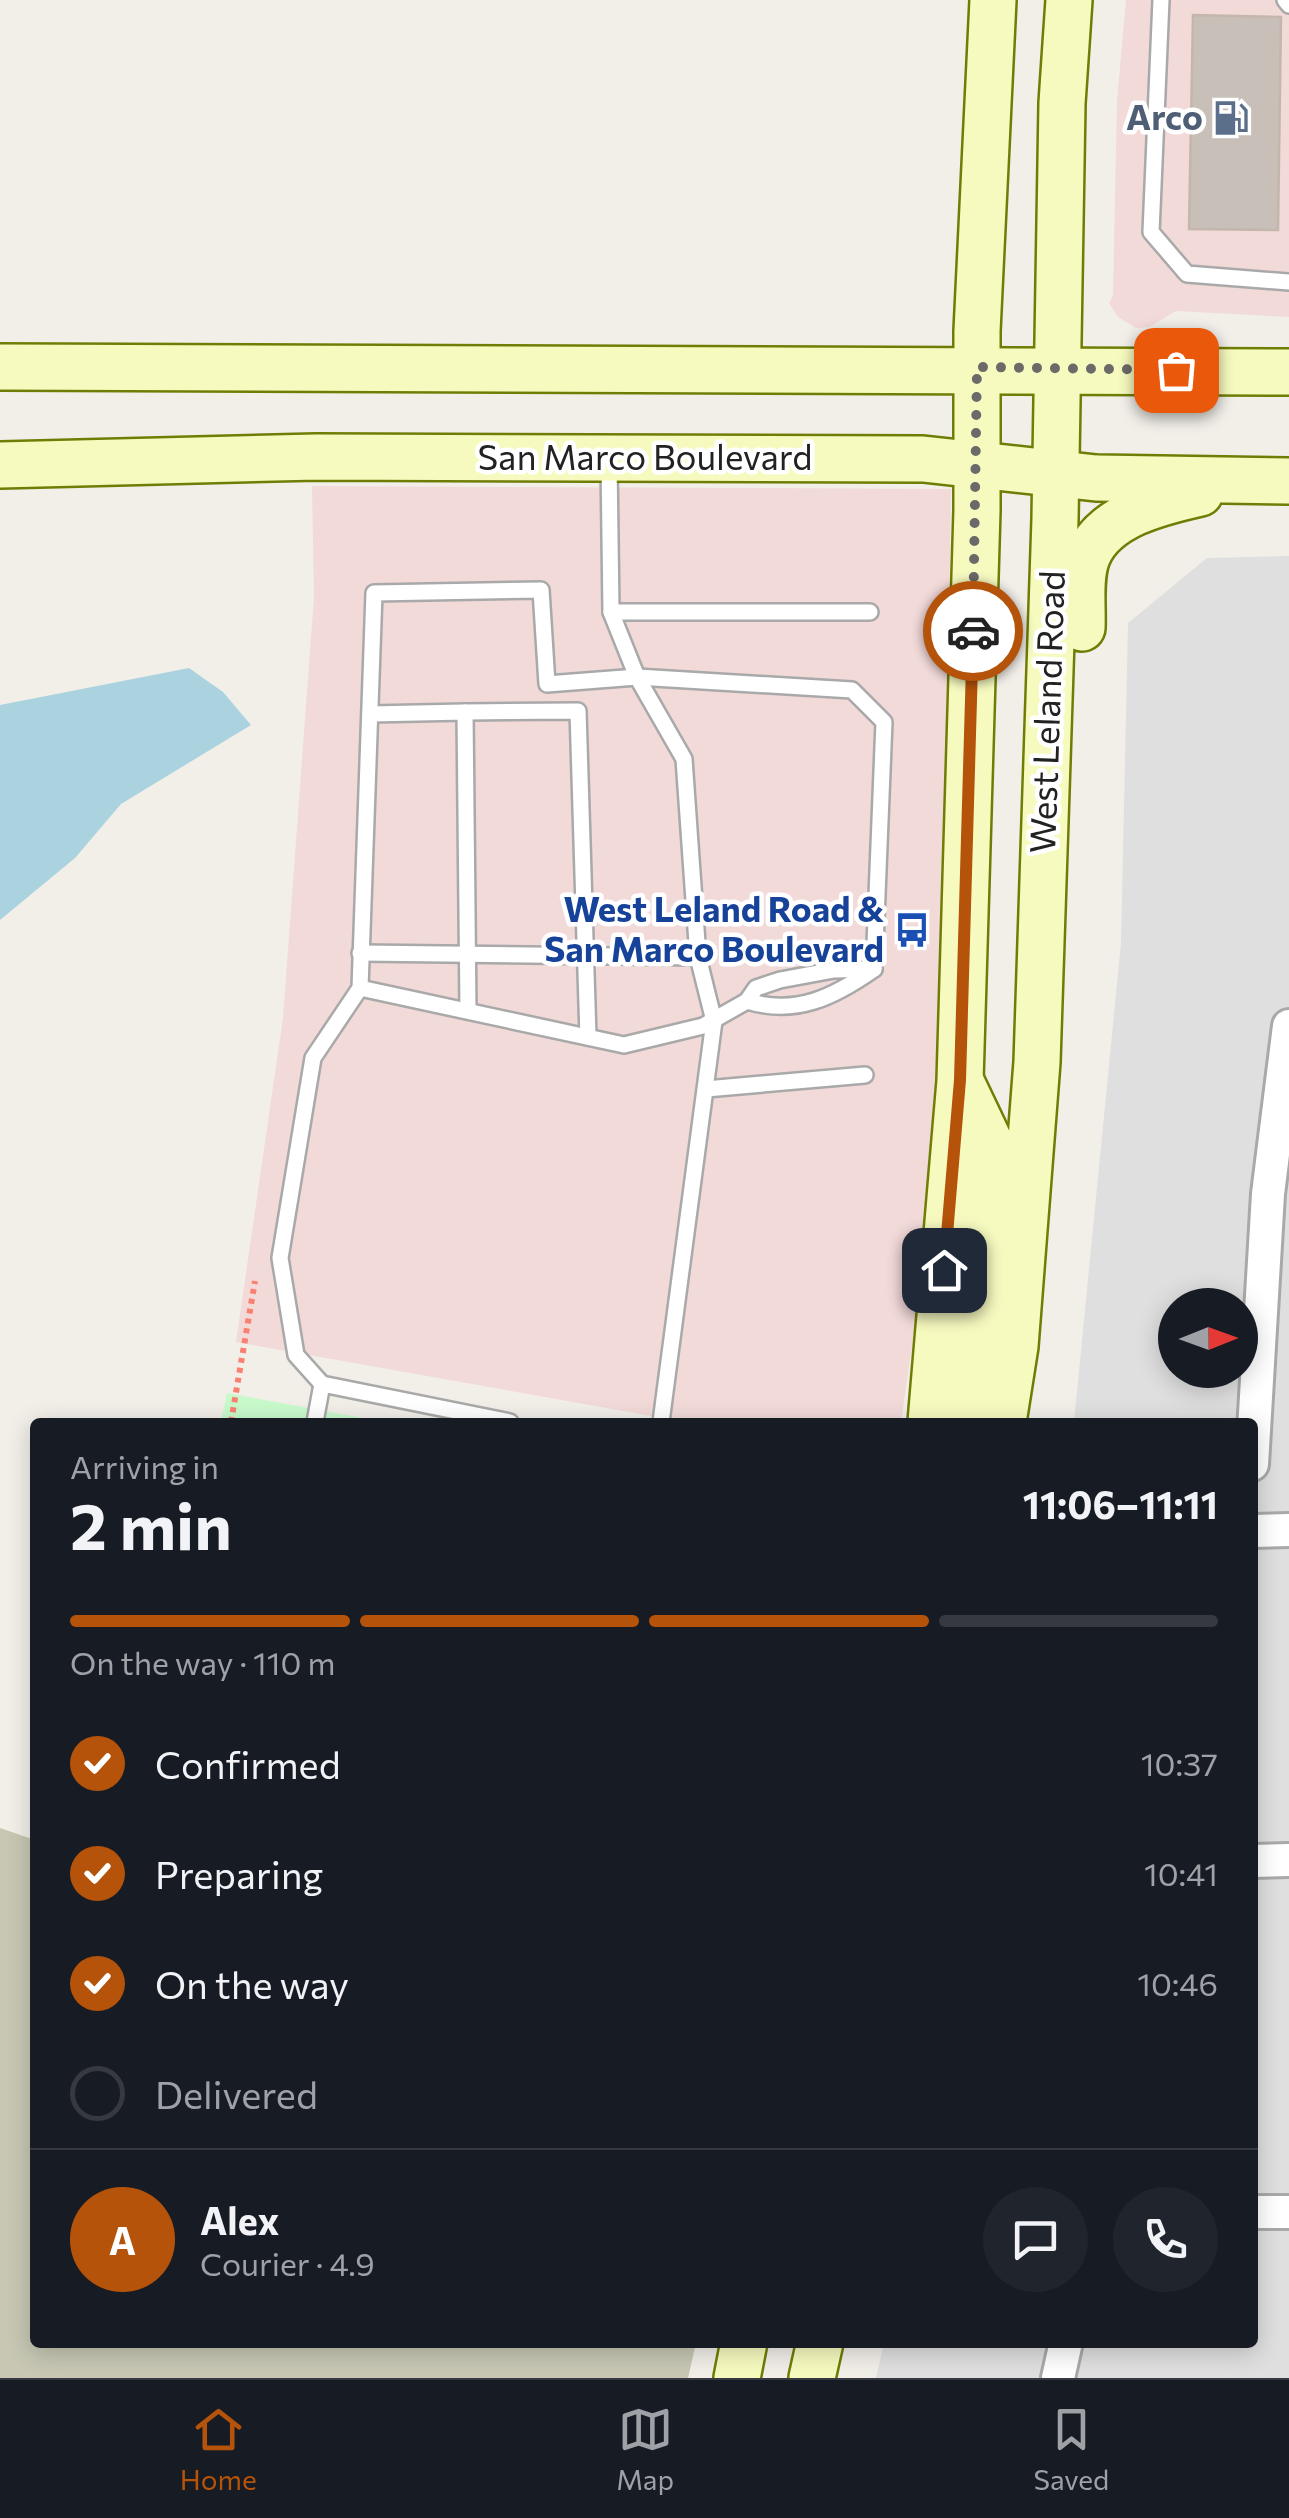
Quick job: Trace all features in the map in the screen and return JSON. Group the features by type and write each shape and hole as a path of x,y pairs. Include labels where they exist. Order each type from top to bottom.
{"main road":[{"path":"931,1418 960,1080 977,367 993,0"},
{"name":"West Leland Road","path":"1004,1418 1016,1346 1037,1062 1062,103 1069,0"},
{"path":"0,367 977,367 1289,372"},
{"name":"San Marco Boulevard","path":"0,465 316,457 923,460 1055,474 1271,481"},
{"path":"1037,1062 1072,870 1088,556 1116,522 1138,512 1271,481"},
{"path":"960,1080 991,1145 962,1418"},
{"path":"737,2378 743,2348"},
{"path":"812,2378 819,2348"}],"street":[{"path":"1256,1418 1289,1026"},
{"path":"1258,1531 1289,1530"},
{"path":"1258,1861 1289,1860"},
{"path":"1258,2212 1289,2212"},
{"path":"1058,2378 1065,2348"}],"lane":[{"path":"1161,0 1151,232 1187,274 1289,282"},
{"path":"609,458 611,612 637,677 684,759 698,957 714,1021 662,1418"},
{"path":"490,1418 322,1384 296,1356 280,1258 312,1058 360,988 374,593 541,590 548,711"},
{"path":"611,612 870,612"},
{"path":"547,684 637,677 852,690 884,722 874,969"},
{"path":"370,714 578,711 588,1037"},
{"path":"465,712 468,1012"},
{"path":"360,953 698,957"},
{"path":"360,988 624,1045 714,1021 746,1001 756,988 780,980 834,970 874,969"},
{"path":"746,1001 767,1007 832,998 874,969"},
{"path":"706,1089 866,1075"},
{"path":"316,1418 322,1384"}],"path":[{"path":"231,1418 262,1247 280,1258"}],"shaded area":[{"path":"1126,0 1289,0 1289,317 1176,311 1149,327 1136,328 1118,317 1109,303 1113,296 1117,101"},
{"path":"312,486 951,489 941,1145 902,1418 663,1418 236,1342 283,1018 314,597"},
{"path":"1289,556 1289,2378 876,2378 883,2348 1258,2348 1258,1418 1074,1418 1121,943 1128,623 1207,558"},
{"path":"0,1828 30,1838 30,2348 695,2348 688,2378 0,2378"}],"green space":[{"path":"227,1393 363,1418 222,1418"}],"water":[{"path":"189,668 223,692 251,725 121,804 75,858 0,920 0,705"}],"building":[{"path":"1193,15 1281,17 1278,230 1189,229"}],"way so far":[{"path":"973,631 977,367 1176,370"}],"place":[{"name":"Arco","path":"1231,118"},
{"name":"West Leland Road & San Marco Boulevard","path":"912,930"}],"route":[{"path":"944,1270 960,1080 973,631"}]}
